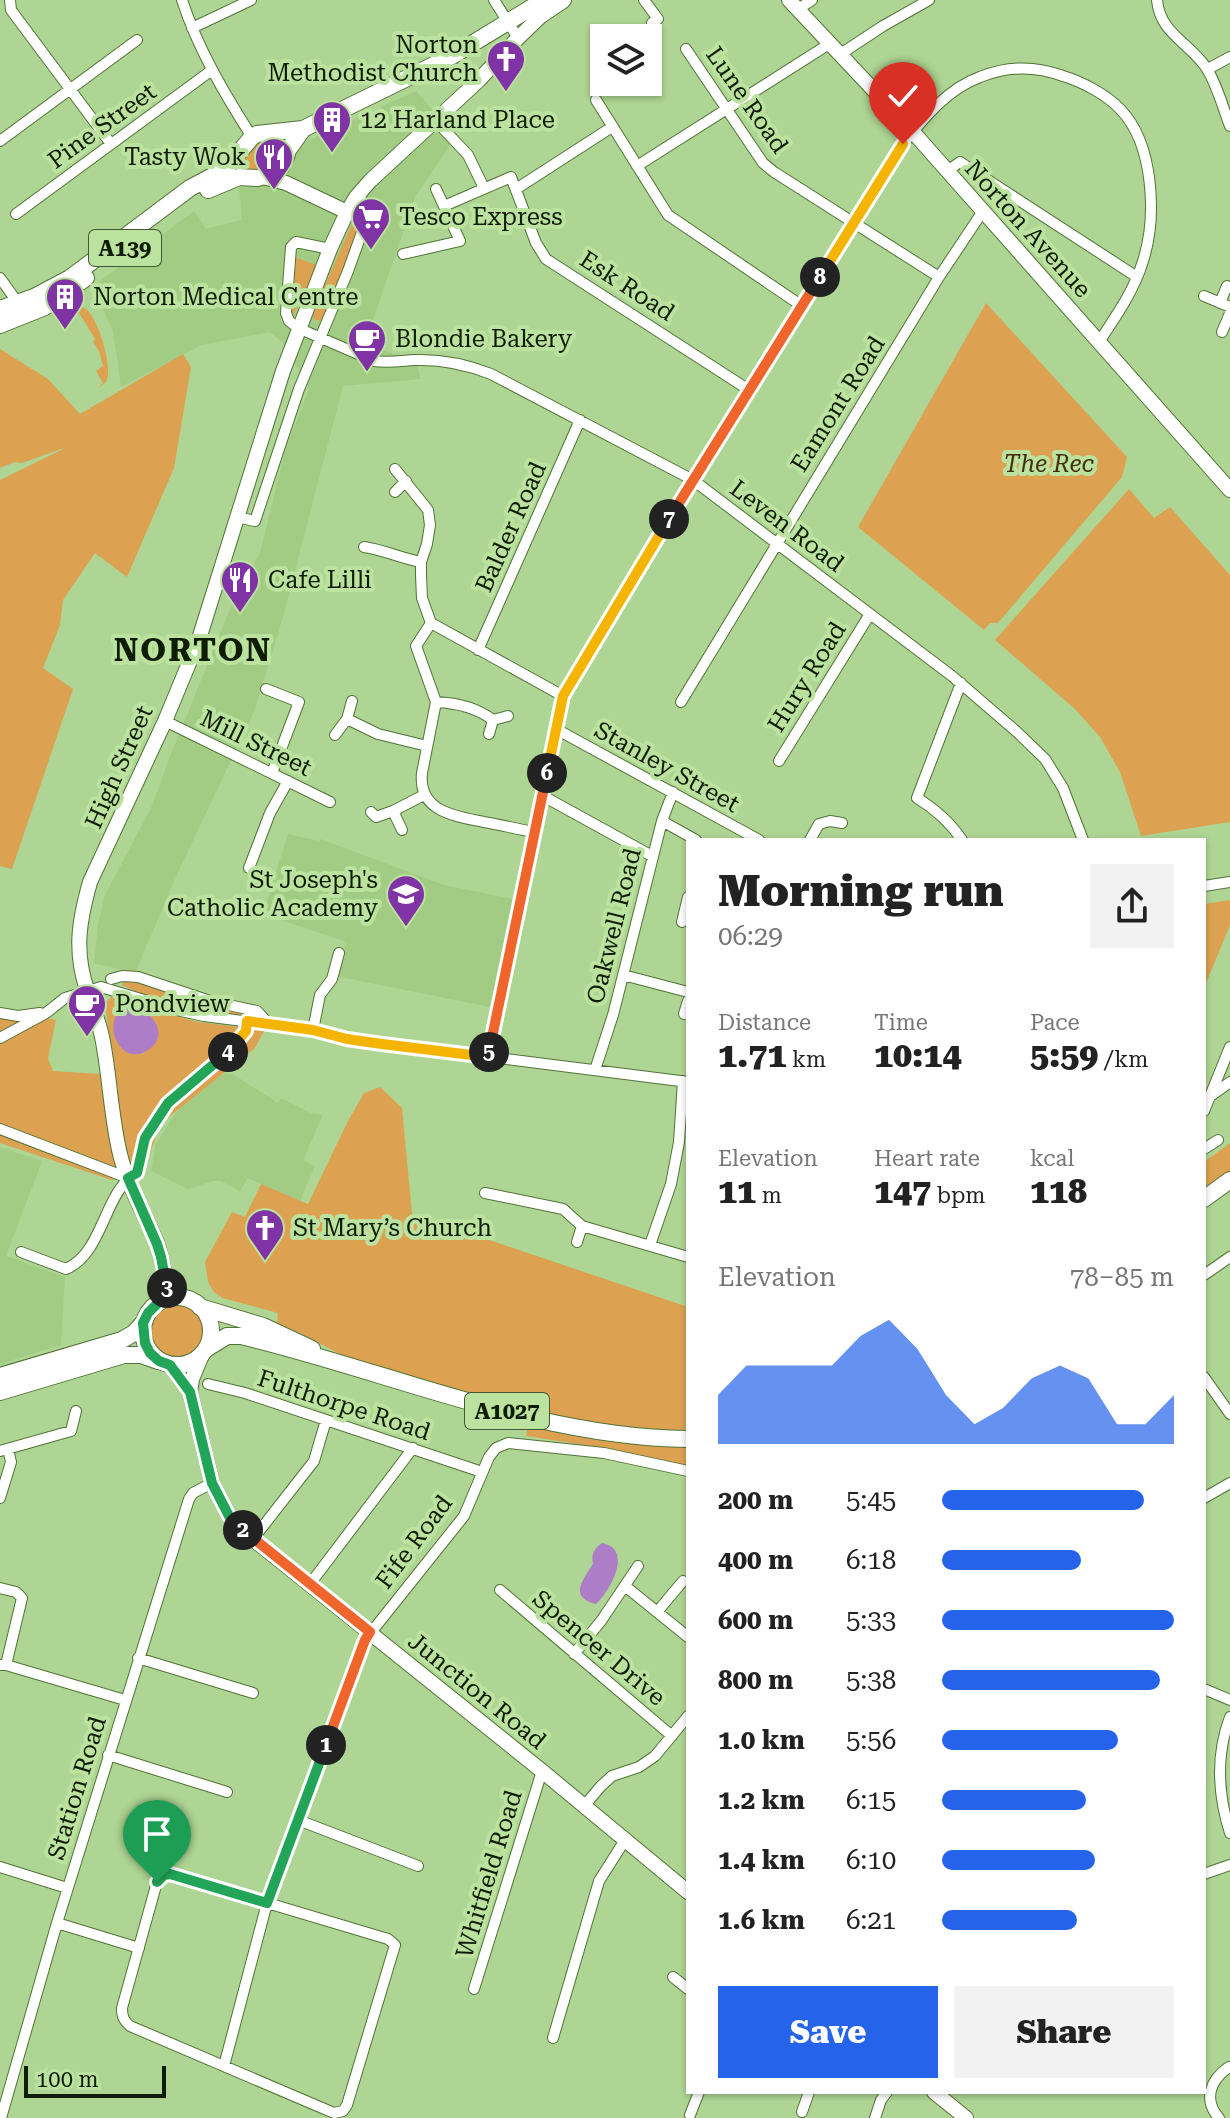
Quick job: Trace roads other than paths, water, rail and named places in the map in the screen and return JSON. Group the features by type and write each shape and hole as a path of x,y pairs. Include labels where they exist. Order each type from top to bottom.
{"main road":[{"path":"252,137 303,129 452,56 481,49 514,31 545,6 563,0"},
{"name":"Norton Avenue","path":"794,5 913,132 1230,490"},
{"name":"High Street","path":"168,1297 157,1244 120,1156 102,1034 87,992 77,944 90,882 165,721 199,639 298,328 347,212 370,181 479,80 514,31"},
{"path":"303,129 288,150 283,175 347,212"},
{"path":"274,134 285,142 288,150"},
{"name":"A139","path":"0,309 47,291 70,278 190,188 224,170 252,137"},
{"path":"237,155 239,168 257,177"},
{"name":"A139","path":"0,325 57,300 175,210 225,182 239,177 283,175"},
{"path":"1206,1198 1230,1180"},
{"path":"0,1376 122,1340 134,1333 148,1313 168,1297"},
{"name":"A1027","path":"168,1297 180,1297 200,1307 263,1326 331,1360"},
{"path":"190,1392 192,1379 211,1337 207,1317 200,1307"},
{"path":"143,1323 145,1343 150,1353 164,1363"},
{"name":"A1027","path":"0,1392 124,1355 141,1355 164,1363 191,1362 227,1336 241,1336 566,1426 614,1434 686,1439"},
{"name":"Junction Road","path":"164,1363 190,1392 212,1483 229,1516 253,1539 686,1890"},
{"path":"936,2094 966,2118"}],"street":[{"path":"10,0 11,10 111,144"},
{"path":"182,0 212,70 252,137"},
{"path":"192,28 251,0"},
{"path":"494,0 514,31"},
{"path":"644,0 658,19 652,23"},
{"path":"794,5 812,0"},
{"path":"637,166 726,110 929,0"},
{"path":"1157,0 1158,13 1164,25 1208,69 1230,126"},
{"path":"2,135 71,90 137,40"},
{"name":"Lune Road","path":"686,49 763,163 939,277"},
{"path":"1208,69 1230,57"},
{"path":"488,1057 563,696 693,480 903,144 932,109 977,78 998,71 1031,68 1055,73 1076,80 1105,97 1121,110 1133,127 1143,150 1152,198 1144,259 1127,298 1099,342"},
{"name":"Pine Street","path":"16,214 212,70"},
{"path":"596,100 668,215 802,306"},
{"path":"436,121 468,155 484,188 444,206"},
{"path":"516,189 612,127"},
{"path":"947,171 960,162 1137,277"},
{"name":"Esk Road","path":"484,188 511,177 536,243 546,259 749,390"},
{"path":"403,254 460,241 436,189"},
{"path":"237,517 255,521 299,389 371,207 356,197"},
{"name":"Eamont Road","path":"681,702 776,542 983,211"},
{"path":"298,328 289,321 286,313 291,247 296,242 302,242 330,249"},
{"path":"0,278 18,303"},
{"path":"1204,296 1225,305 1227,286"},
{"path":"1222,332 1230,313"},
{"name":"Leven Road","path":"298,328 374,361 429,360 476,368 693,480 961,683 1017,732 1045,759 1063,788 1082,838"},
{"name":"Balder Road","path":"478,650 580,420"},
{"path":"395,469 428,510 430,525 421,562 422,598 431,623 563,696"},
{"path":"395,492 406,481"},
{"path":"380,550 385,536"},
{"path":"364,547 421,562"},
{"name":"Hury Road","path":"779,761 870,614"},
{"path":"431,623 416,646 436,702 421,782 424,795 449,814 534,832"},
{"path":"961,683 917,798 952,825 961,838"},
{"path":"266,689 299,702 272,773"},
{"path":"335,735 347,719 352,701"},
{"path":"436,702 457,703 493,720 508,716"},
{"path":"347,719 378,734 427,746"},
{"path":"489,734 493,720"},
{"name":"Mill Street","path":"165,721 330,802"},
{"name":"Stanley Street","path":"556,729 755,838"},
{"path":"249,868 270,813 288,781"},
{"name":"Oakwell Road","path":"595,1070 613,1015 652,856 673,792"},
{"path":"371,812 376,817 424,795"},
{"path":"543,796 652,856"},
{"path":"393,811 402,830"},
{"path":"662,821 692,838"},
{"path":"811,838 819,824 830,821 842,823"},
{"path":"1206,886 1230,882"},
{"path":"682,922 686,905"},
{"path":"313,1030 320,995 332,979 339,953"},
{"path":"623,975 686,991"},
{"path":"0,1038 46,1013 65,998 101,987 111,979 122,976 138,977 210,1001 257,1011 268,1023"},
{"path":"111,979 181,1011 313,1030 382,1044 686,1081 671,1184 650,1245"},
{"path":"684,1014 686,1008"},
{"path":"0,1013 18,1016 46,1013"},
{"path":"21,1252 66,1269 82,1258 128,1178 137,1173 145,1138 168,1103 217,1063 246,1031 247,1021"},
{"path":"1206,1106 1230,1047"},
{"path":"1210,1096 1230,1082"},
{"path":"0,1129 128,1178"},
{"path":"1206,1148 1218,1140"},
{"path":"485,1193 563,1209 582,1226 686,1256"},
{"path":"577,1242 582,1226"},
{"path":"1206,1274 1230,1257"},
{"path":"1206,1380 1230,1414"},
{"name":"Fulthorpe Road","path":"208,1384 245,1393 482,1472"},
{"path":"0,1498 11,1462 4,1450 71,1431 76,1411"},
{"path":"253,1539 314,1461 326,1420"},
{"path":"482,1472 496,1448 508,1443 604,1453 686,1471"},
{"path":"310,1584 413,1448"},
{"name":"Fife Road","path":"224,2066 267,1903 365,1640 464,1516 482,1472"},
{"name":"Station Road","path":"1,2118 67,1888 189,1499 193,1493 212,1483"},
{"path":"1206,1497 1230,1483"},
{"path":"574,1654 591,1636 638,1566"},
{"path":"657,1612 683,1581"},
{"path":"625,1586 686,1635"},
{"path":"0,1588 16,1592 22,1598 3,1665 125,1700"},
{"name":"Spencer Drive","path":"500,1590 672,1736"},
{"path":"138,1658 253,1693"},
{"path":"1206,1690 1230,1700"},
{"path":"1230,1717 1223,1742 1230,1833"},
{"path":"584,1806 606,1781 648,1761 686,1718"},
{"path":"108,1755 227,1792"},
{"name":"Whitfield Road","path":"474,1989 542,1771"},
{"path":"298,1820 418,1866"},
{"path":"553,2038 599,1881 625,1840"},
{"path":"1206,1873 1230,1865"},
{"path":"0,1867 67,1888"},
{"path":"170,1874 267,1903 388,1939 395,1945 343,2111 334,2113 130,2026 122,2016 157,1882 164,1875 170,1874"},
{"path":"57,1923 139,1948"},
{"path":"673,1977 686,1987"},
{"path":"1219,2118 1210,2104 1207,2089 1229,2067"},
{"path":"690,2115 698,2094"},
{"path":"802,2112 808,2094"},
{"path":"875,2118 886,2094"}],"place":[{"name":"Norton Methodist Church","path":"506,93"},
{"name":"12 Harland Place","path":"332,154"},
{"name":"Tasty Wok","path":"274,191"},
{"name":"Tesco Express","path":"371,251"},
{"name":"Norton Medical Centre","path":"65,331"},
{"name":"Blondie Bakery","path":"367,373"},
{"name":"Cafe Lilli","path":"240,614"},
{"name":"St Joseph's Catholic Academy","path":"406,928"},
{"name":"Pondview","path":"87,1038"},
{"name":"St Mary’s Church","path":"265,1262"}],"district":[{"name":"NORTON","path":"193,650"}],"park label":[{"name":"The Rec","path":"1049,464"}]}
